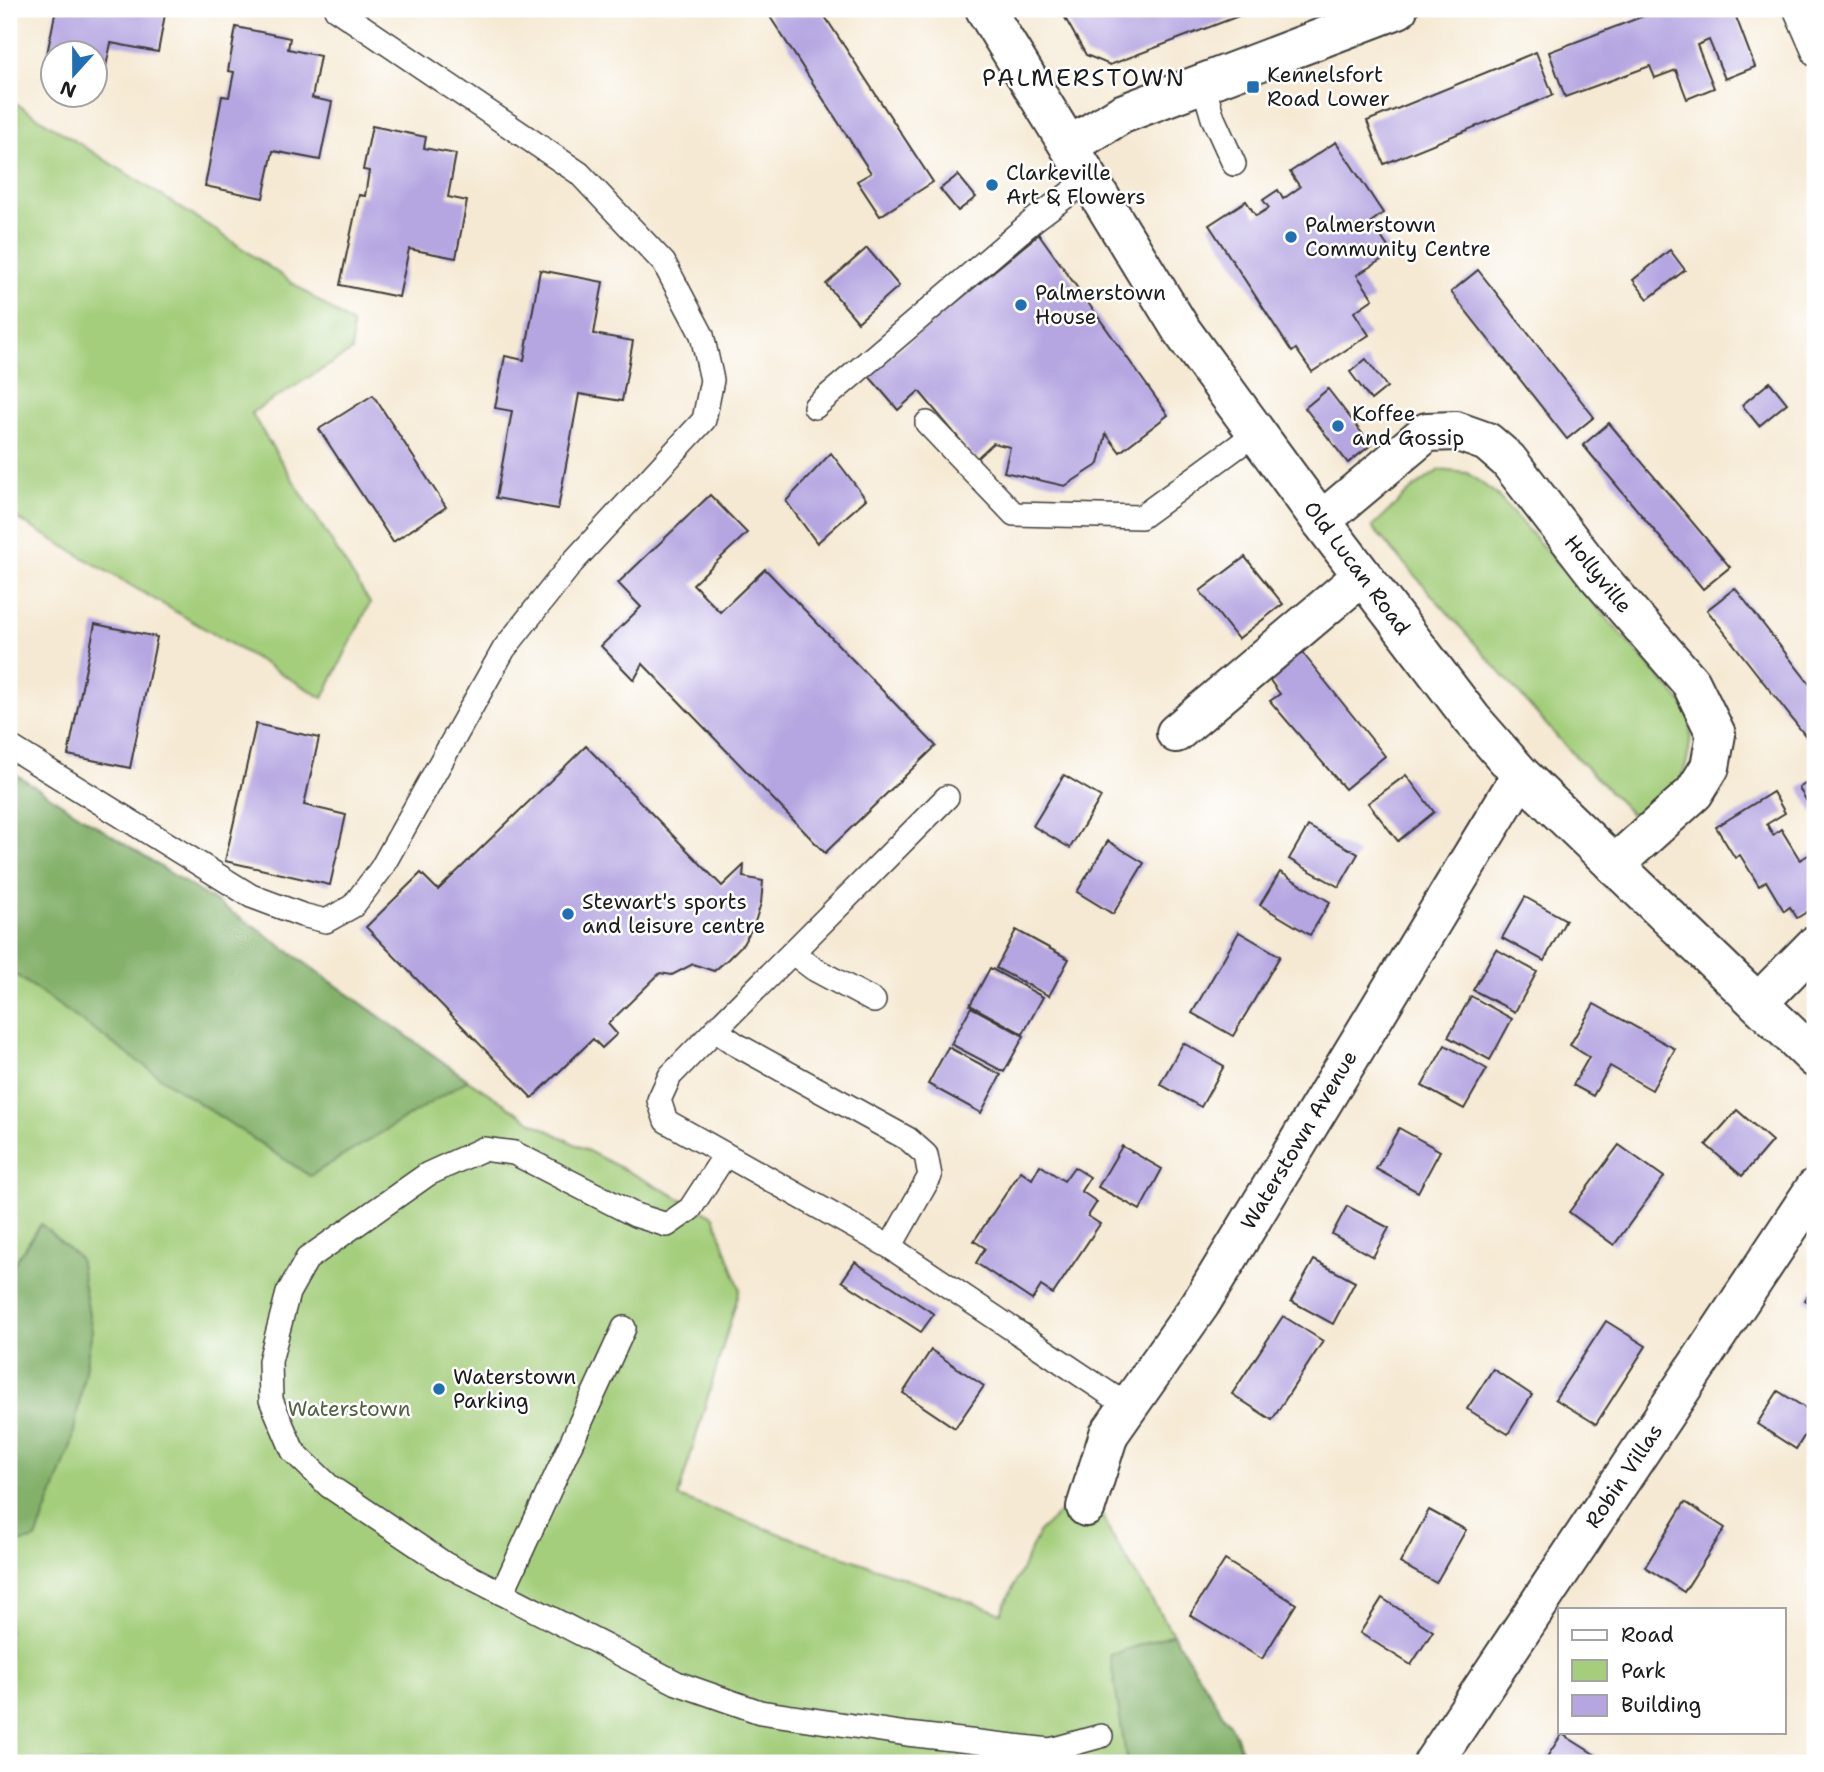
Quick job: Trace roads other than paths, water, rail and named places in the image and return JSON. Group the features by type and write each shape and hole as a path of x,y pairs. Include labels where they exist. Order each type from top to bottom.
{"street":[{"name":"Old Lucan Road","path":"985,9 1182,331 1362,576 1472,719 1521,775 1815,1058"},
{"path":"1069,146 1122,114 1398,9"},
{"name":"Hollyville","path":"1321,521 1427,432 1456,431 1487,442 1508,460 1597,575 1691,683 1717,734 1710,766 1694,793 1614,865"},
{"path":"1176,733 1362,576"},
{"name":"Waterstown Avenue","path":"1086,1507 1109,1434 1126,1405 1201,1303 1521,775"},
{"path":"1758,1003 1815,945"},
{"name":"Robin Villas","path":"1433,1763 1815,1188"}],"lane":[{"path":"9,746 251,896 302,915 326,920 353,906 381,870 504,649 572,563 704,420 712,380 702,335 664,263 579,173 336,9"},
{"path":"1795,9 1815,55"},
{"path":"1203,84 1213,118 1234,164"},
{"path":"816,408 1034,220 1089,179"},
{"path":"927,423 1014,514 1141,517 1256,433"},
{"path":"947,797 670,1076 659,1100 666,1121 890,1247 1126,1405"},
{"path":"793,953 814,969 874,1001"},
{"path":"715,1030 737,1045 908,1139 926,1154 930,1176 890,1247"},
{"path":"725,1155 690,1209 667,1225 635,1215 514,1153 483,1149 428,1174 307,1259 288,1293 270,1361 271,1400 293,1451 329,1486 445,1563 677,1683 760,1712 907,1734 1050,1750 1101,1736"},
{"path":"502,1593 624,1328"}],"place":[{"name":"Kennelsfort Road Lower","path":"1253,87"},
{"name":"Clarkeville Art & Flowers","path":"992,185"},
{"name":"Palmerstown Community Centre","path":"1291,237"},
{"name":"Palmerstown House","path":"1021,305"},
{"name":"Koffee and Gossip","path":"1338,426"},
{"name":"Stewart's sports and leisure centre","path":"568,914"},
{"name":"Waterstown Parking","path":"439,1389"}],"district":[{"name":"PALMERSTOWN","path":"1084,78"}],"park label":[{"name":"Waterstown","path":"349,1409"}]}
